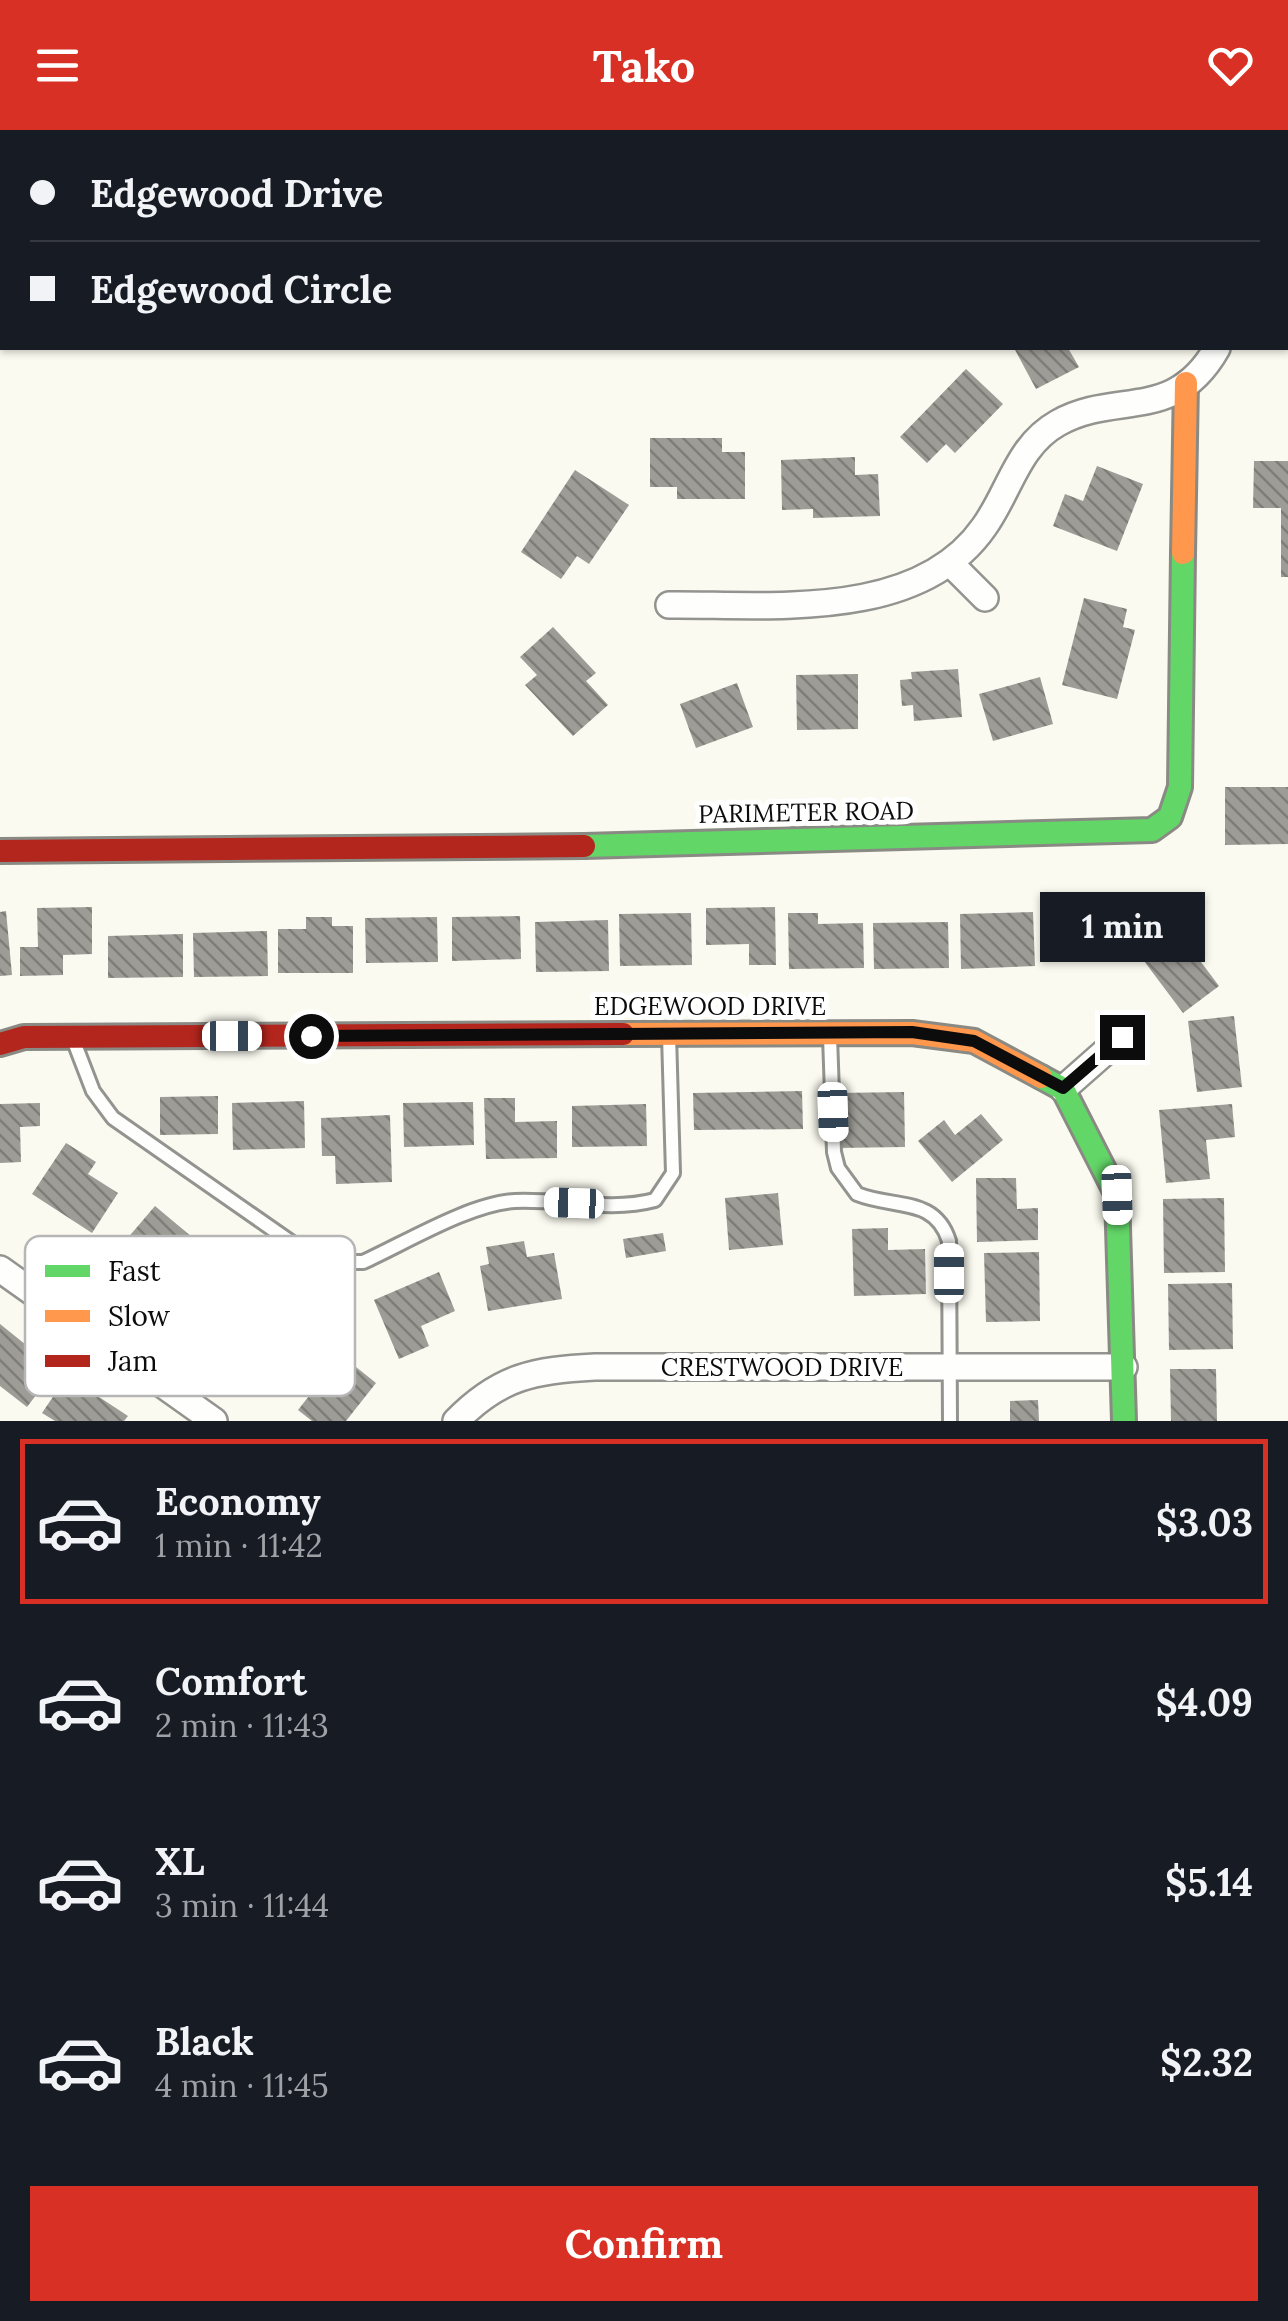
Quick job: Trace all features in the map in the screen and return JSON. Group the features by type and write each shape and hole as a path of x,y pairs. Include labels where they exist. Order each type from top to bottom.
{"street":[{"path":"669,605 836,601 898,587 950,563 983,530 1019,461 1045,430 1082,412 1155,400 1186,383 1215,350"},
{"name":"PARIMETER ROAD","path":"0,851 546,847 1143,832 1161,828 1172,818 1180,787 1186,383"},
{"path":"950,563 985,598"},
{"name":"EDGEWOOD DRIVE","path":"0,1044 24,1036 912,1032 974,1041 1063,1088"},
{"path":"1122,1037 1063,1088 1117,1195 1124,1421"},
{"path":"0,1269 25,1287"},
{"name":"CRESTWOOD DRIVE","path":"456,1421 474,1402 532,1371 1124,1367"},
{"path":"179,1396 214,1421"}],"lane":[{"path":"830,1033 838,1168 857,1194 930,1210 944,1224 949,1241 950,1421"},
{"path":"355,1263 488,1207 512,1201 634,1206 655,1200 673,1173 669,1034"},
{"path":"72,1036 93,1092 113,1118 282,1236"}],"building":[{"path":"1015,350 1069,350 1079,367 1036,389"},
{"path":"966,369 1003,404 955,453 946,444 927,463 900,437"},
{"path":"650,438 722,438 722,452 745,452 745,499 677,499 677,487 650,487"},
{"path":"855,457 855,475 878,474 880,516 813,518 813,509 782,510 781,460"},
{"path":"1254,461 1288,461 1288,577 1281,577 1281,508 1253,508"},
{"path":"1097,466 1143,484 1117,551 1053,526 1065,494 1083,501"},
{"path":"575,470 629,505 589,564 577,556 561,579 521,552"},
{"path":"1084,598 1127,609 1123,627 1135,630 1117,699 1062,685"},
{"path":"553,627 596,673 586,681 608,705 573,736 525,685 537,675 520,657"},
{"path":"958,669 962,717 914,721 913,705 902,706 900,680 912,679 911,672"},
{"path":"858,674 858,729 797,730 796,675"},
{"path":"1040,677 1053,724 993,741 979,694"},
{"path":"737,683 753,727 696,748 680,704"},
{"path":"1225,787 1288,787 1288,844 1225,845"},
{"path":"1120,898 1120,935 1079,936 1080,952 1052,953 1051,899"},
{"path":"92,907 92,954 63,955 63,975 20,976 20,947 38,947 37,908"},
{"path":"775,907 776,965 749,965 749,944 706,945 706,908"},
{"path":"6,911 12,975 0,976 0,912"},
{"path":"1033,912 1035,966 961,969 960,914"},
{"path":"691,913 692,965 620,966 619,914"},
{"path":"788,913 818,913 818,924 863,923 864,968 789,969"},
{"path":"520,916 521,959 452,961 452,917"},
{"path":"306,917 332,917 332,926 353,926 353,973 278,973 278,929 306,929"},
{"path":"437,917 438,962 366,963 365,918"},
{"path":"608,920 609,971 536,972 535,922"},
{"path":"948,922 949,968 874,969 873,923"},
{"path":"1174,926 1219,986 1183,1013 1138,953"},
{"path":"267,931 268,976 194,977 193,933"},
{"path":"183,934 183,977 108,978 108,936"},
{"path":"1234,1016 1242,1087 1197,1092 1188,1021"},
{"path":"802,1091 803,1129 694,1130 693,1093"},
{"path":"904,1092 905,1147 837,1148 837,1093"},
{"path":"218,1096 218,1134 160,1135 160,1097"},
{"path":"484,1098 515,1098 515,1122 557,1121 557,1158 486,1159"},
{"path":"304,1101 305,1148 233,1150 232,1103"},
{"path":"473,1102 474,1145 404,1147 403,1103"},
{"path":"40,1103 40,1126 20,1127 21,1162 0,1163 0,1104"},
{"path":"646,1104 647,1146 572,1147 572,1106"},
{"path":"1232,1104 1235,1137 1206,1140 1210,1179 1166,1183 1159,1110"},
{"path":"981,1114 1003,1140 952,1182 918,1141 944,1120 955,1135"},
{"path":"390,1115 392,1182 336,1184 335,1156 322,1156 321,1118"},
{"path":"66,1143 96,1162 88,1174 118,1193 92,1233 32,1194"},
{"path":"976,1178 1016,1178 1017,1209 1038,1208 1038,1240 977,1242"},
{"path":"778,1193 783,1245 729,1250 725,1198"},
{"path":"1224,1198 1225,1272 1164,1273 1163,1199"},
{"path":"155,1206 191,1236 129,1236"},
{"path":"888,1228 888,1250 925,1249 926,1294 854,1296 852,1229"},
{"path":"663,1233 666,1251 626,1258 623,1239"},
{"path":"524,1241 527,1257 554,1253 562,1299 488,1311 480,1266 489,1264 486,1247"},
{"path":"1039,1252 1040,1321 986,1322 984,1253"},
{"path":"439,1272 455,1311 421,1326 429,1346 399,1359 374,1300"},
{"path":"1232,1283 1233,1349 1169,1350 1168,1284"},
{"path":"0,1324 25,1344 25,1396 35,1396 27,1407 0,1386"},
{"path":"355,1366 376,1383 346,1421 312,1421 298,1410 309,1396 355,1396"},
{"path":"1170,1369 1216,1369 1217,1421 1171,1421"},
{"path":"53,1396 98,1396 128,1416 124,1421 55,1421 42,1413"},
{"path":"1038,1400 1039,1421 1010,1421 1010,1401"}],"traffic: fast":[{"path":"584,846 1152,830 1170,817 1180,787 1183,553"},
{"path":"1041,1077 1063,1089 1117,1195 1124,1421"}],"traffic: slow":[{"path":"1183,553 1186,383"},
{"path":"623,1034 912,1033 974,1041 1041,1077"}],"traffic: jam":[{"path":"0,851 584,846"},
{"path":"0,1044 24,1037 623,1034"}],"route":[{"path":"311,1036 912,1032 974,1041 1063,1088 1122,1037"}]}
